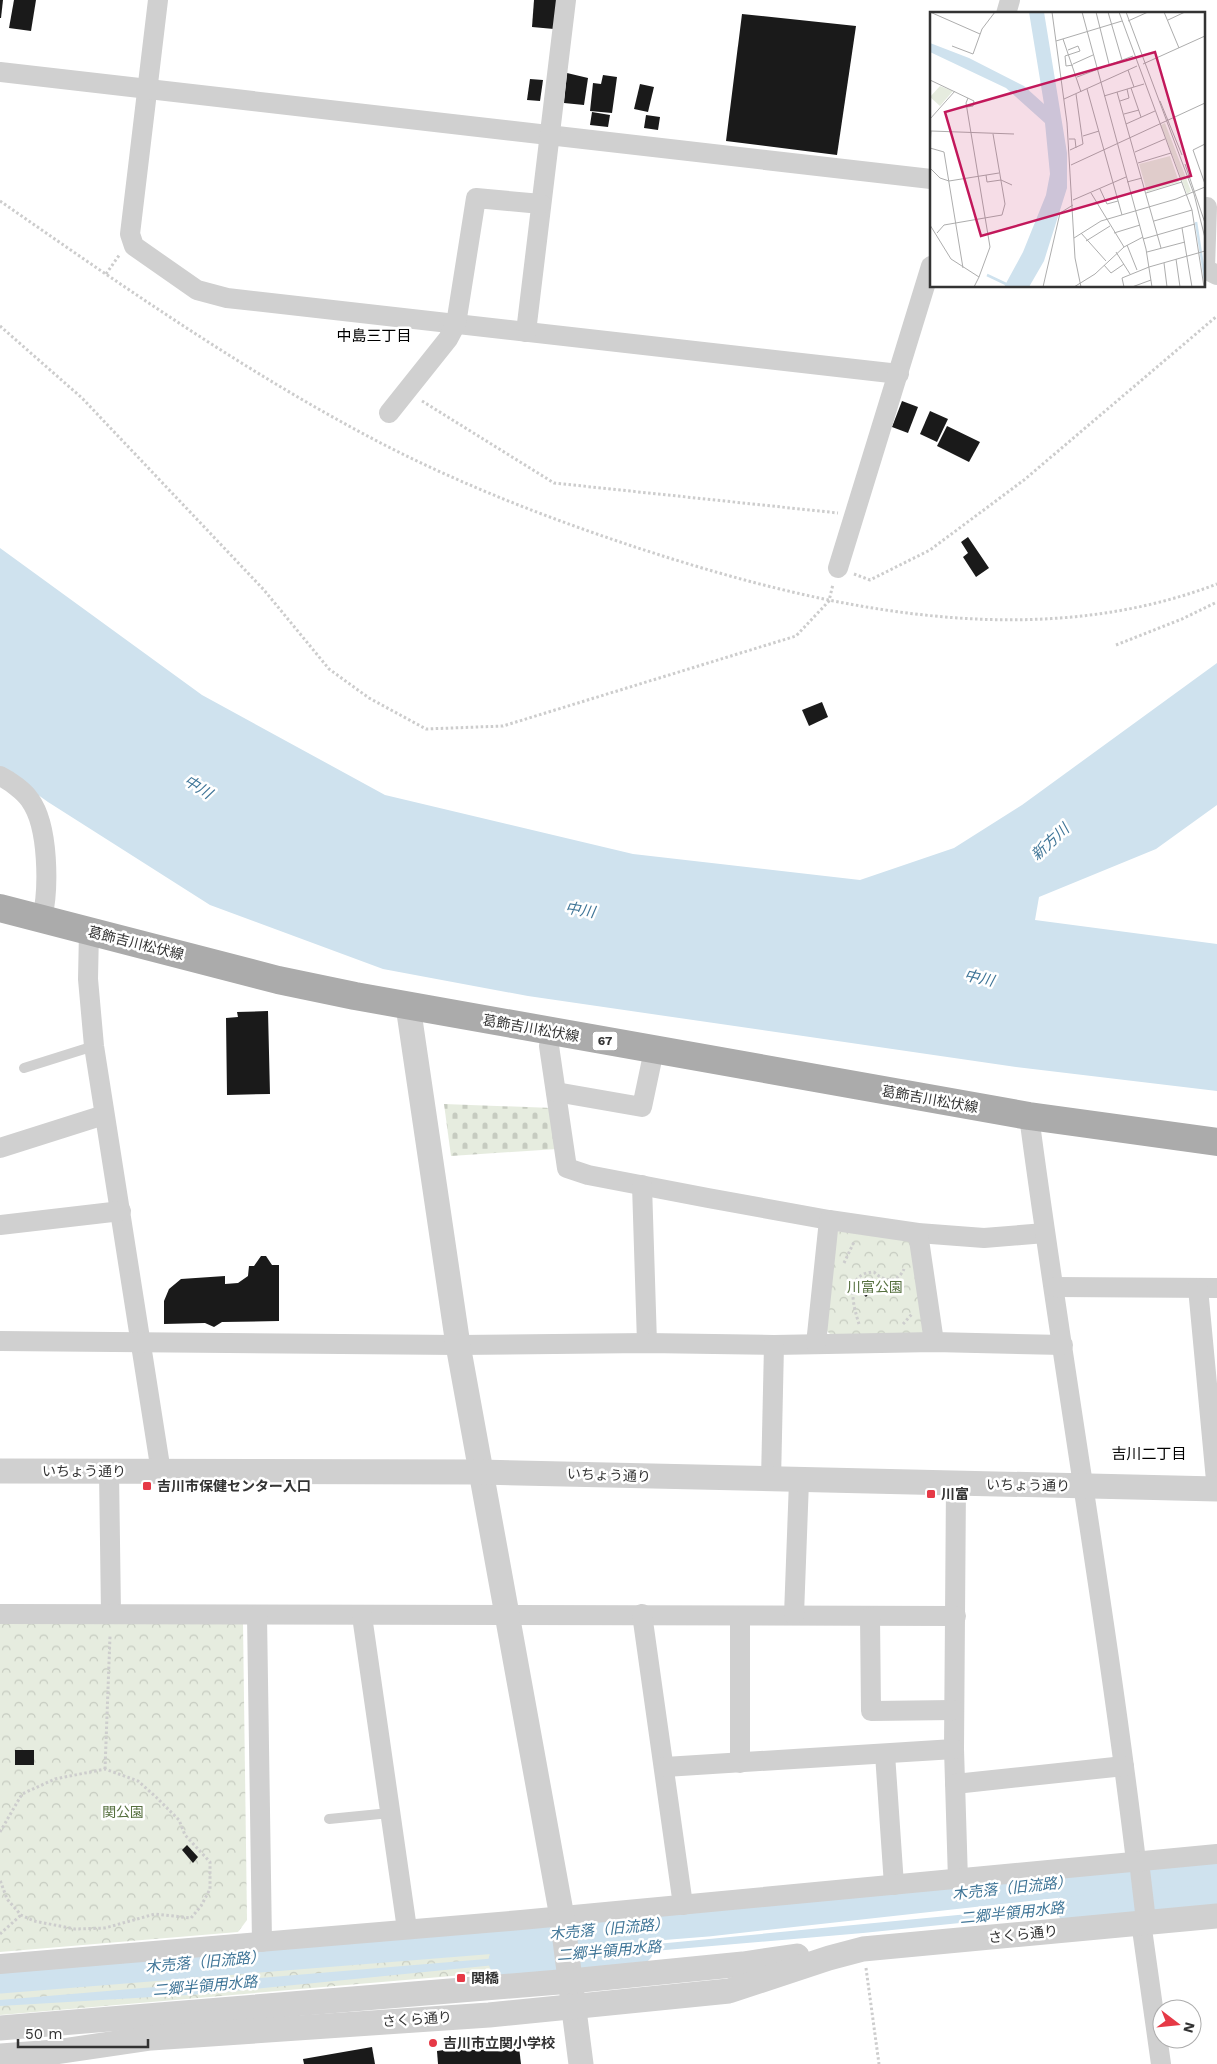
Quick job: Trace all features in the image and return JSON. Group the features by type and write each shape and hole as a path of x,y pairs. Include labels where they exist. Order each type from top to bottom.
{"main road":[{"name":"葛飾吉川松伏線","path":"0,908 278,980 408,1006 1029,1116 1217,1142"}],"street":[{"path":"158,0 130,234 134,246 197,290 227,298 899,374"},
{"path":"526,332 566,0"},
{"path":"0,72 930,179"},
{"path":"389,414 448,338 456,324 476,198 541,204"},
{"path":"1209,207 1205,269 1217,275"},
{"path":"838,568 930,269"},
{"path":"0,776 30,800 41,823 46,901 42,919"},
{"path":"89,931 88,979 94,1046 143,1342 161,1472"},
{"path":"408,1006 458,1345 562,1921 581,2064"},
{"path":"552,1031 549,1046 567,1168 588,1175 829,1220 918,1233 978,1238 1045,1234"},
{"path":"556,1092 642,1107 654,1050"},
{"path":"0,1148 104,1115"},
{"path":"1029,1116 1124,1766 1161,2064"},
{"path":"642,1185 647,1343"},
{"path":"0,1225 121,1211"},
{"path":"816,1344 829,1220"},
{"path":"918,1233 934,1342"},
{"path":"1054,1286 1207,1288 1217,1490"},
{"path":"0,1342 458,1345 647,1343 774,1345 934,1342 1063,1345"},
{"path":"771,1480 774,1345"},
{"name":"いちょう通り","path":"0,1471 480,1472 1217,1490"},
{"path":"109,1471 112,1614"},
{"path":"794,1615 799,1480"},
{"path":"956,1484 954,1749 958,1880"},
{"path":"0,1614 956,1616"},
{"path":"642,1614 683,1905"},
{"path":"257,1615 262,1942"},
{"path":"362,1616 407,1929"},
{"path":"740,1617 740,1763"},
{"path":"870,1617 871,1711 954,1710"},
{"path":"665,1768 954,1749"},
{"path":"885,1754 894,1885"},
{"path":"955,1784 1124,1766"},
{"path":"0,1964 407,1929 562,1921 683,1905 1217,1854"},
{"name":"さくら通り","path":"0,2056 55,2052 151,2038 224,2035 489,2015 729,1991 829,1958 863,1949 1144,1917 1217,1916"},
{"name":"さくら通り","path":"0,2028 570,1976 743,1964 797,1956 829,1958"}],"lane":[{"path":"24,1068 94,1046"},
{"path":"329,1819 390,1813"}],"path":[{"path":"0,201 106,274 285,390 376,441 460,481 580,529 698,568 861,608 968,619 1027,619 1101,613 1167,602 1217,584"},
{"path":"106,274 120,254"},
{"path":"838,568 870,580 930,550 1024,480 1217,316"},
{"path":"0,326 82,398 264,590 329,669 369,698 426,729 503,726 796,636 829,601 832,593"},
{"path":"406,392 554,483 855,515"},
{"path":"1116,645 1182,619 1217,602"},
{"path":"841,1266 854,1242"},
{"path":"858,1324 851,1292 858,1278 863,1274 874,1272 883,1279 894,1279 901,1275 906,1265 909,1275"},
{"path":"900,1326 911,1316 914,1308"},
{"path":"851,1326 858,1324 863,1326"},
{"path":"105,1770 110,1636"},
{"path":"0,1832 22,1794 55,1779 105,1770 138,1781 179,1820 185,1835 210,1862 210,1890 201,1906 191,1918 155,1914 105,1928 75,1929 34,1921 21,1915 7,1899 0,1880"},
{"path":"0,1934 21,1915"},
{"path":"863,1949 879,2064"}],"green space":[{"path":"444,1104 552,1108 557,1149 451,1156"},
{"name":"川富公園","path":"834,1231 911,1237 924,1335 831,1335 825,1329"},
{"name":"関公園","path":"0,1622 243,1624 247,1920 238,1932 0,1952"},
{"path":"541,1926 545,1968 0,2015 0,1969"}],"water":[{"path":"0,548 202,695 385,795 633,854 860,880 954,848 1022,805 1217,663 1217,805 1156,849 1039,897 1035,920 1217,944 1217,1091 1016,1067 528,996 383,969 210,905 48,802 0,768"},
{"path":"1217,1891 1217,1899 1160,1901 1159,1895"},
{"path":"1114,1900 1115,1907 863,1933 596,1956 594,1950"},
{"path":"545,1954 545,1960 203,1994 0,2006 0,2000"}],"building":[{"path":"0,0 3,0 1,18 0,18"},
{"path":"14,0 36,0 31,31 9,28"},
{"path":"534,0 557,0 554,29 532,27"},
{"path":"742,14 856,26 837,155 726,141"},
{"path":"567,73 588,78 584,105 564,103"},
{"path":"603,75 617,77 612,113 590,111 593,83 601,84"},
{"path":"530,79 543,80 540,101 527,100"},
{"path":"640,84 654,87 648,112 634,109"},
{"path":"592,112 610,115 608,127 590,125"},
{"path":"646,115 660,117 658,130 644,128"},
{"path":"902,401 918,407 908,433 892,427"},
{"path":"930,411 948,419 937,442 920,434"},
{"path":"947,426 980,442 969,462 937,446"},
{"path":"968,537 989,568 976,577 963,557 968,553 961,542"},
{"path":"822,702 828,717 809,726 802,710"},
{"path":"268,1011 270,1094 227,1095 226,1018 238,1017 237,1012"},
{"path":"261,1256 266,1256 272,1265 279,1265 279,1321 222,1322 214,1327 205,1323 164,1324 164,1301 169,1289 181,1279 225,1276 225,1284 238,1283 248,1276 249,1266 254,1266"},
{"path":"866,1284 872,1290 866,1297 859,1291"},
{"path":"15,1750 34,1750 34,1765 15,1765"},
{"path":"187,1845 198,1857 193,1863 182,1850"},
{"path":"518,2039 521,2064 438,2064 437,2051"},
{"path":"372,2047 375,2064 304,2064 303,2059"}],"waterway":[{"name":"木売落（旧流路）","path":"0,1978 707,1921 1150,1872 1217,1870"},
{"name":"二郷半領用水路","path":"1071,1907 1161,1898 1217,1896"},
{"name":"二郷半領用水路","path":"504,1961 638,1949"}],"place":[{"name":"吉川市保健センター入口","path":"147,1486"},
{"name":"川富","path":"931,1494"},
{"name":"関橋","path":"461,1978"},
{"name":"吉川市立関小学校","path":"433,2043"}],"district":[{"name":"中島三丁目","path":"374,336"},
{"name":"吉川二丁目","path":"1149,1454"}],"water label":[{"name":"中川","path":"198,787"},
{"name":"新方川","path":"1050,842"},
{"name":"中川","path":"580,910"},
{"name":"中川","path":"979,978"}]}
